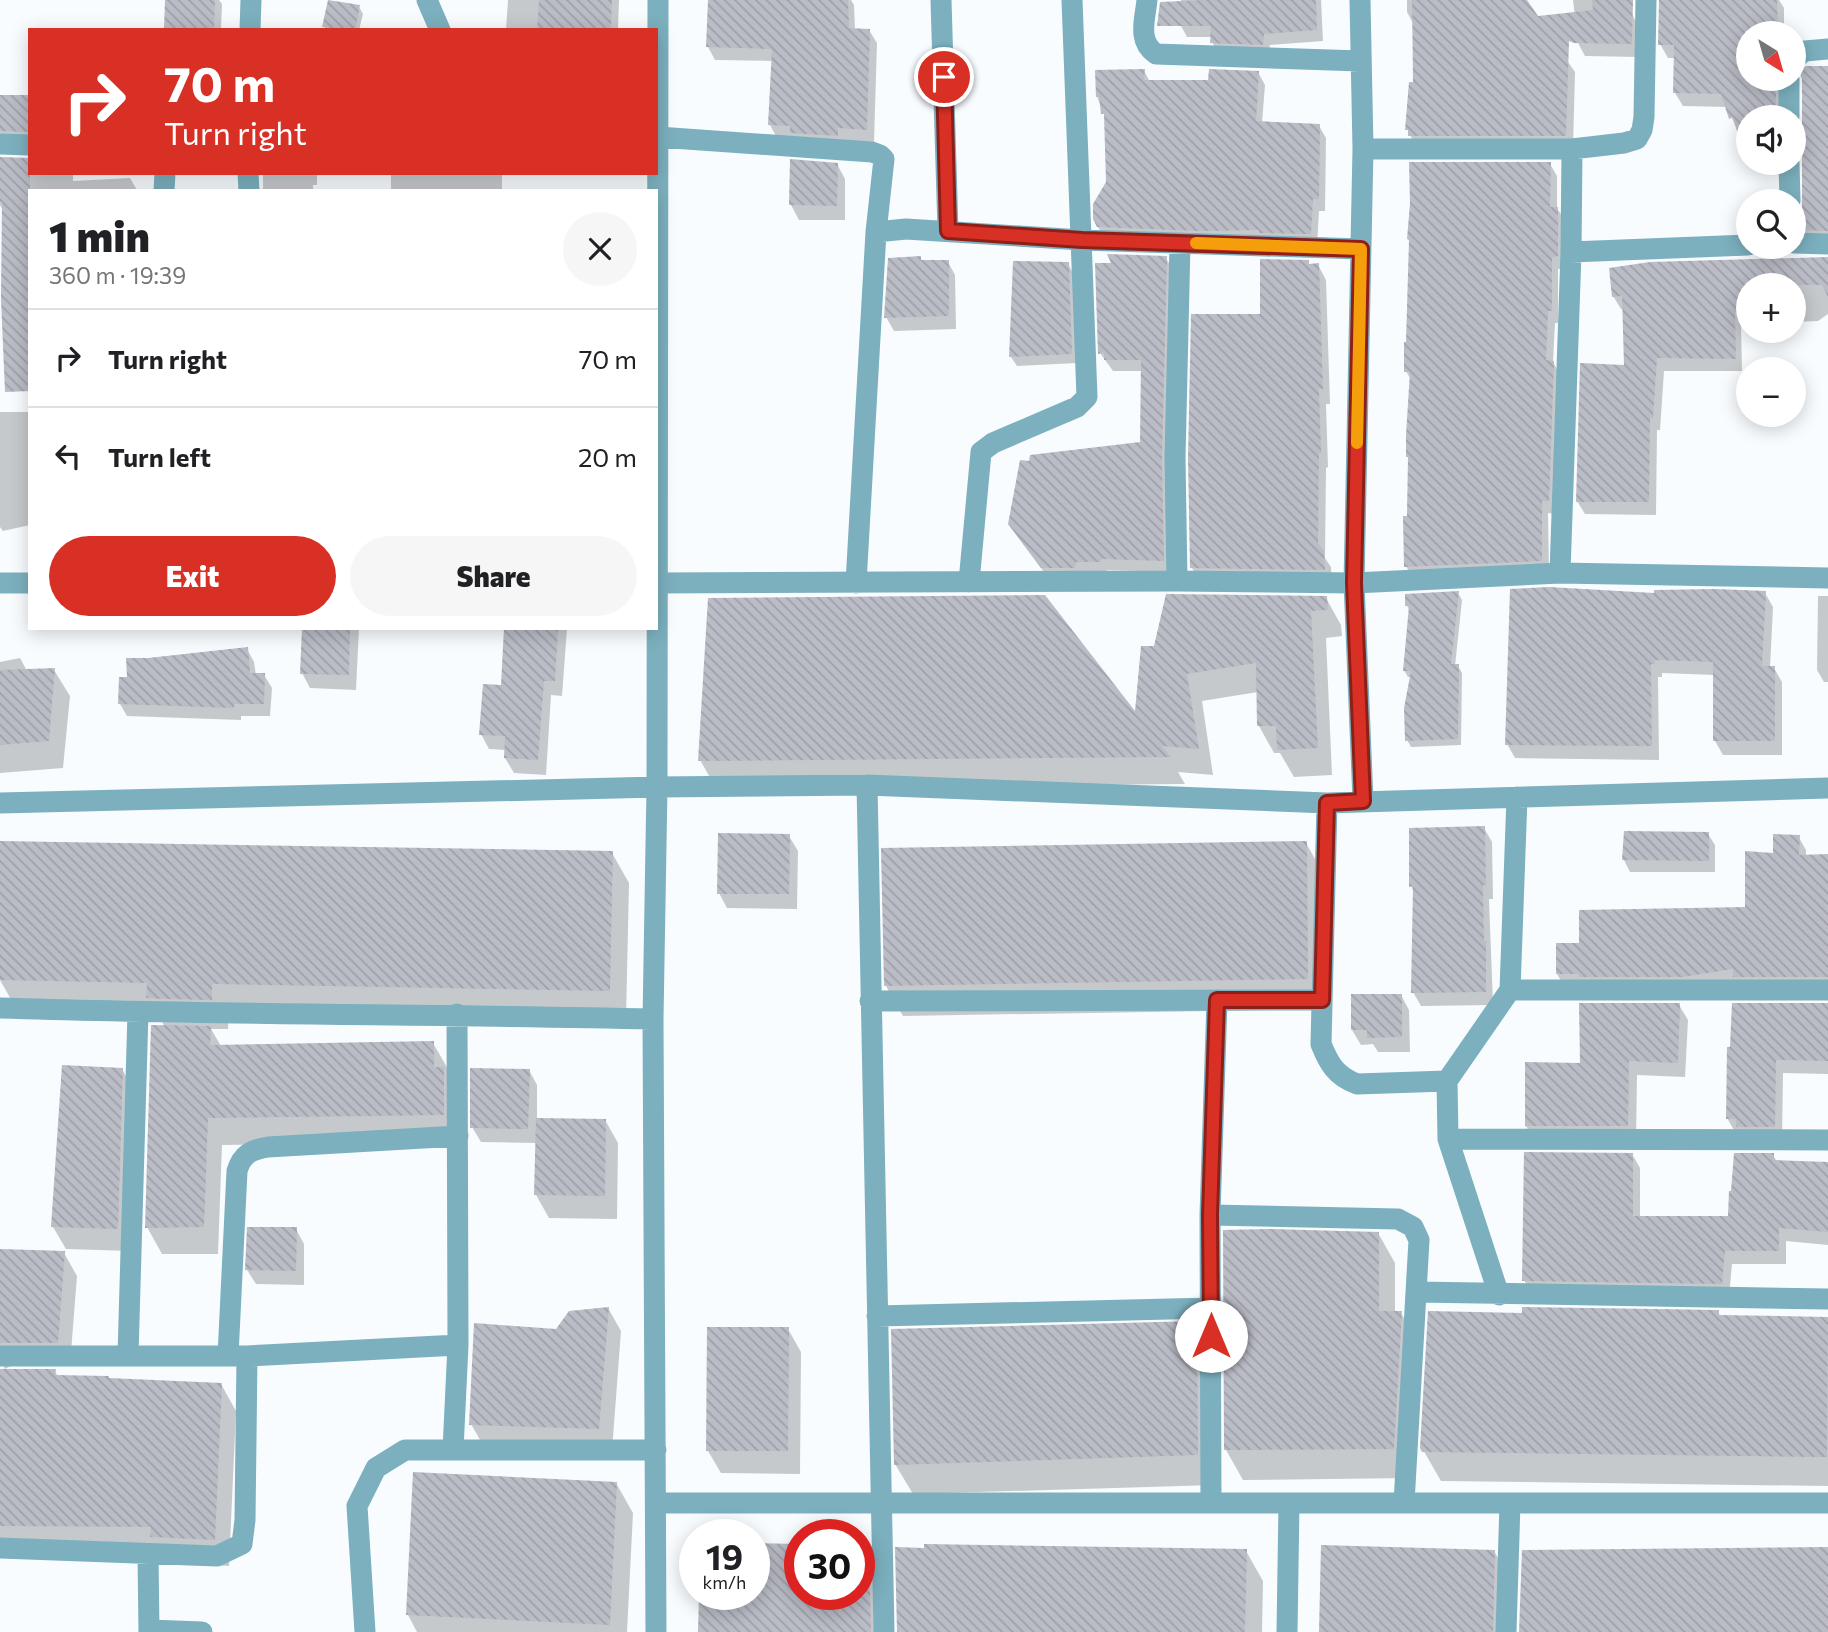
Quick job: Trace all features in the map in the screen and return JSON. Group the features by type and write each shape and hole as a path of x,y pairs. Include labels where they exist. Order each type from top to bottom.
{"street":[{"path":"250,28 251,0"},
{"path":"427,0 439,28"},
{"path":"657,28 658,0"},
{"path":"942,0 948,231"},
{"path":"969,582 981,452 993,443 1077,407 1087,397 1072,0"},
{"path":"1147,0 1143,39 1147,49 1156,54 1360,61"},
{"path":"1360,0 1363,149 1354,583 1363,801"},
{"path":"1363,149 1572,149 1624,144 1637,139 1644,117 1646,0"},
{"path":"1806,51 1828,49"},
{"path":"658,137 872,152 884,159 876,232 856,583"},
{"path":"0,144 28,145"},
{"path":"1560,573 1572,149"},
{"path":"876,232 906,229 1082,240 1361,249"},
{"path":"1177,581 1175,458 1180,243"},
{"path":"1806,243 1828,244"},
{"path":"1571,252 1736,245"},
{"path":"658,583 1354,583 1560,573 1828,578"},
{"path":"0,583 28,583"},
{"path":"656,1632 653,1019 657,630"},
{"path":"867,785 884,1632"},
{"path":"0,803 657,787 867,785 1327,803 1828,788"},
{"path":"1499,1295 1448,1139 1447,1081 1510,990 1517,797"},
{"path":"1327,803 1321,1044 1330,1065 1343,1079 1357,1084 1447,1081"},
{"path":"1510,990 1828,989"},
{"path":"1212,1503 1210,1215 1217,1000"},
{"path":"870,1001 1322,1000"},
{"path":"0,1008 653,1019"},
{"path":"128,1355 138,1012"},
{"path":"453,1450 458,1345 457,1014"},
{"path":"0,1548 217,1556 242,1545 245,1520 237,1356 237,1171 244,1156 252,1150 268,1147 458,1136"},
{"path":"1448,1139 1828,1140"},
{"path":"1210,1215 1398,1219 1413,1227 1419,1240 1404,1503"},
{"path":"1416,1292 1828,1299"},
{"path":"877,1316 1211,1308"},
{"path":"0,1356 237,1356 458,1345"},
{"path":"365,1632 357,1506 376,1468 405,1450 656,1450"},
{"path":"656,1503 1828,1503"},
{"path":"1287,1632 1289,1503"},
{"path":"1506,1632 1510,1503"},
{"path":"148,1554 149,1631 202,1632"}],"building":[{"path":"165,0 215,0 214,28 164,28"},
{"path":"328,0 360,5 355,28 322,27"},
{"path":"539,0 612,0 611,28 537,28"},
{"path":"708,0 848,0 849,28 870,29 867,130 838,128 838,136 790,133 790,126 768,125 772,49 706,47"},
{"path":"1316,0 1317,30 1264,34 1263,45 1210,43 1211,26 1157,26 1160,2"},
{"path":"1412,0 1527,0 1538,16 1593,10 1592,0 1633,0 1632,44 1569,41 1566,136 1408,136 1408,130 1405,130 1409,82 1413,82"},
{"path":"1659,0 1777,0 1778,21 1736,21 1736,91 1776,91 1776,105 1736,105 1736,128 1733,117 1729,119 1721,94 1673,93 1674,45 1658,45"},
{"path":"1806,66 1828,66 1828,231 1806,230 1806,189 1802,189 1802,175 1806,175 1806,105 1802,105 1802,91 1806,91"},
{"path":"1145,69 1144,80 1208,80 1209,69 1259,71 1256,121 1320,124 1319,199 1313,199 1311,234 1259,233 1259,230 1097,227 1093,219 1093,204 1106,182 1104,114 1101,114 1099,97 1096,97 1095,70"},
{"path":"0,95 28,95 28,132 0,131"},
{"path":"0,157 28,158 28,391 5,392"},
{"path":"790,159 838,163 837,206 789,205"},
{"path":"1409,162 1551,162 1550,207 1558,207 1558,256 1552,257 1552,311 1548,311 1546,360 1554,361 1549,501 1542,501 1542,561 1404,567 1403,516 1407,516 1406,435 1410,372 1404,372"},
{"path":"1107,254 1167,256 1162,458 1164,561 1101,559 1101,562 1076,562 1075,568 1041,568 1008,524 1020,460 1029,461 1030,455 1140,442 1141,360 1104,360 1104,353 1098,354 1095,263 1111,263"},
{"path":"921,256 921,260 949,260 949,316 884,318 888,258"},
{"path":"1828,257 1828,297 1822,285 1806,285 1806,273 1736,273 1736,359 1657,358 1653,418 1650,418 1649,502 1576,502 1580,363 1624,365 1622,296 1612,297 1609,268 1650,262"},
{"path":"1260,259 1309,260 1309,264 1319,263 1323,389 1319,389 1321,453 1318,543 1324,551 1325,570 1190,568 1188,458 1191,314 1260,314"},
{"path":"1013,261 1069,262 1072,354 1009,357"},
{"path":"1549,587 1654,593 1654,590 1766,591 1762,666 1775,666 1775,741 1713,741 1713,662 1655,660 1655,664 1651,664 1652,746 1505,745 1510,589"},
{"path":"1459,591 1451,664 1459,664 1458,739 1405,741 1404,708 1411,671 1403,671 1409,606 1405,606 1405,594"},
{"path":"1166,594 1327,596 1328,610 1311,611 1318,748 1277,750 1276,726 1257,726 1256,663 1187,674 1199,749 1162,746 1171,757 698,761 708,598 1045,595 1135,711 1141,646 1154,646"},
{"path":"302,630 350,630 349,675 300,674"},
{"path":"504,630 558,630 555,681 544,681 538,760 504,758 505,736 479,735 483,684 501,685"},
{"path":"248,647 250,673 265,673 264,704 234,704 234,708 118,704 119,677 127,677 126,658"},
{"path":"55,668 49,741 0,745 0,670"},
{"path":"1485,826 1486,885 1483,885 1486,992 1411,993 1413,886 1409,887 1409,828"},
{"path":"1624,831 1709,832 1709,861 1622,860"},
{"path":"718,833 790,834 789,894 717,894"},
{"path":"1773,834 1800,835 1799,855 1828,854 1828,977 1733,977 1733,969 1682,977 1579,977 1579,974 1556,974 1556,943 1579,943 1579,910 1745,907 1745,851 1773,853"},
{"path":"0,841 613,851 610,991 212,984 212,1000 146,998 147,983 0,980"},
{"path":"1307,841 1308,979 884,986 881,848"},
{"path":"1351,994 1402,994 1402,1037 1367,1038 1367,1030 1351,1030"},
{"path":"1579,1003 1680,1003 1678,1063 1629,1061 1628,1126 1525,1126 1525,1062 1580,1063"},
{"path":"1732,1003 1828,1003 1828,1061 1776,1060 1775,1127 1736,1127 1736,1119 1726,1119 1727,1047 1730,1047"},
{"path":"151,1025 211,1026 210,1045 434,1041 434,1067 444,1067 444,1115 208,1118 204,1227 145,1228"},
{"path":"62,1065 123,1068 118,1229 51,1227"},
{"path":"470,1068 530,1069 528,1129 470,1128"},
{"path":"536,1118 606,1119 605,1196 534,1195"},
{"path":"1524,1152 1633,1153 1633,1216 1728,1216 1734,1153 1774,1153 1774,1160 1828,1162 1828,1232 1779,1228 1779,1251 1725,1251 1722,1284 1522,1281"},
{"path":"247,1227 297,1227 296,1271 245,1270"},
{"path":"1223,1230 1379,1232 1379,1311 1402,1311 1394,1449 1224,1450"},
{"path":"0,1249 65,1251 58,1343 0,1343"},
{"path":"609,1307 599,1429 469,1425 474,1323 556,1329 569,1311"},
{"path":"1522,1307 1719,1310 1719,1315 1828,1317 1827,1457 1422,1452 1420,1448 1428,1311 1522,1313"},
{"path":"1197,1321 1198,1455 894,1465 891,1329"},
{"path":"707,1327 789,1327 788,1451 706,1451"},
{"path":"0,1369 56,1369 55,1375 222,1383 215,1540 150,1537 151,1527 0,1526"},
{"path":"413,1472 617,1482 610,1625 406,1615"},
{"path":"770,1543 784,1544 784,1610 870,1610 871,1632 698,1632 699,1610 770,1610"},
{"path":"924,1544 1247,1549 1245,1632 897,1632 895,1547 924,1548"},
{"path":"1321,1545 1495,1550 1493,1632 1319,1632"},
{"path":"1828,1547 1828,1632 1519,1632 1522,1550"}],"slow traffic":[{"path":"1196,243 1361,249 1357,443"}],"route":[{"path":"944,77 948,231 1082,240 1361,249 1354,583 1363,801 1327,803 1322,1000 1217,1000 1210,1215 1211,1336"}]}
